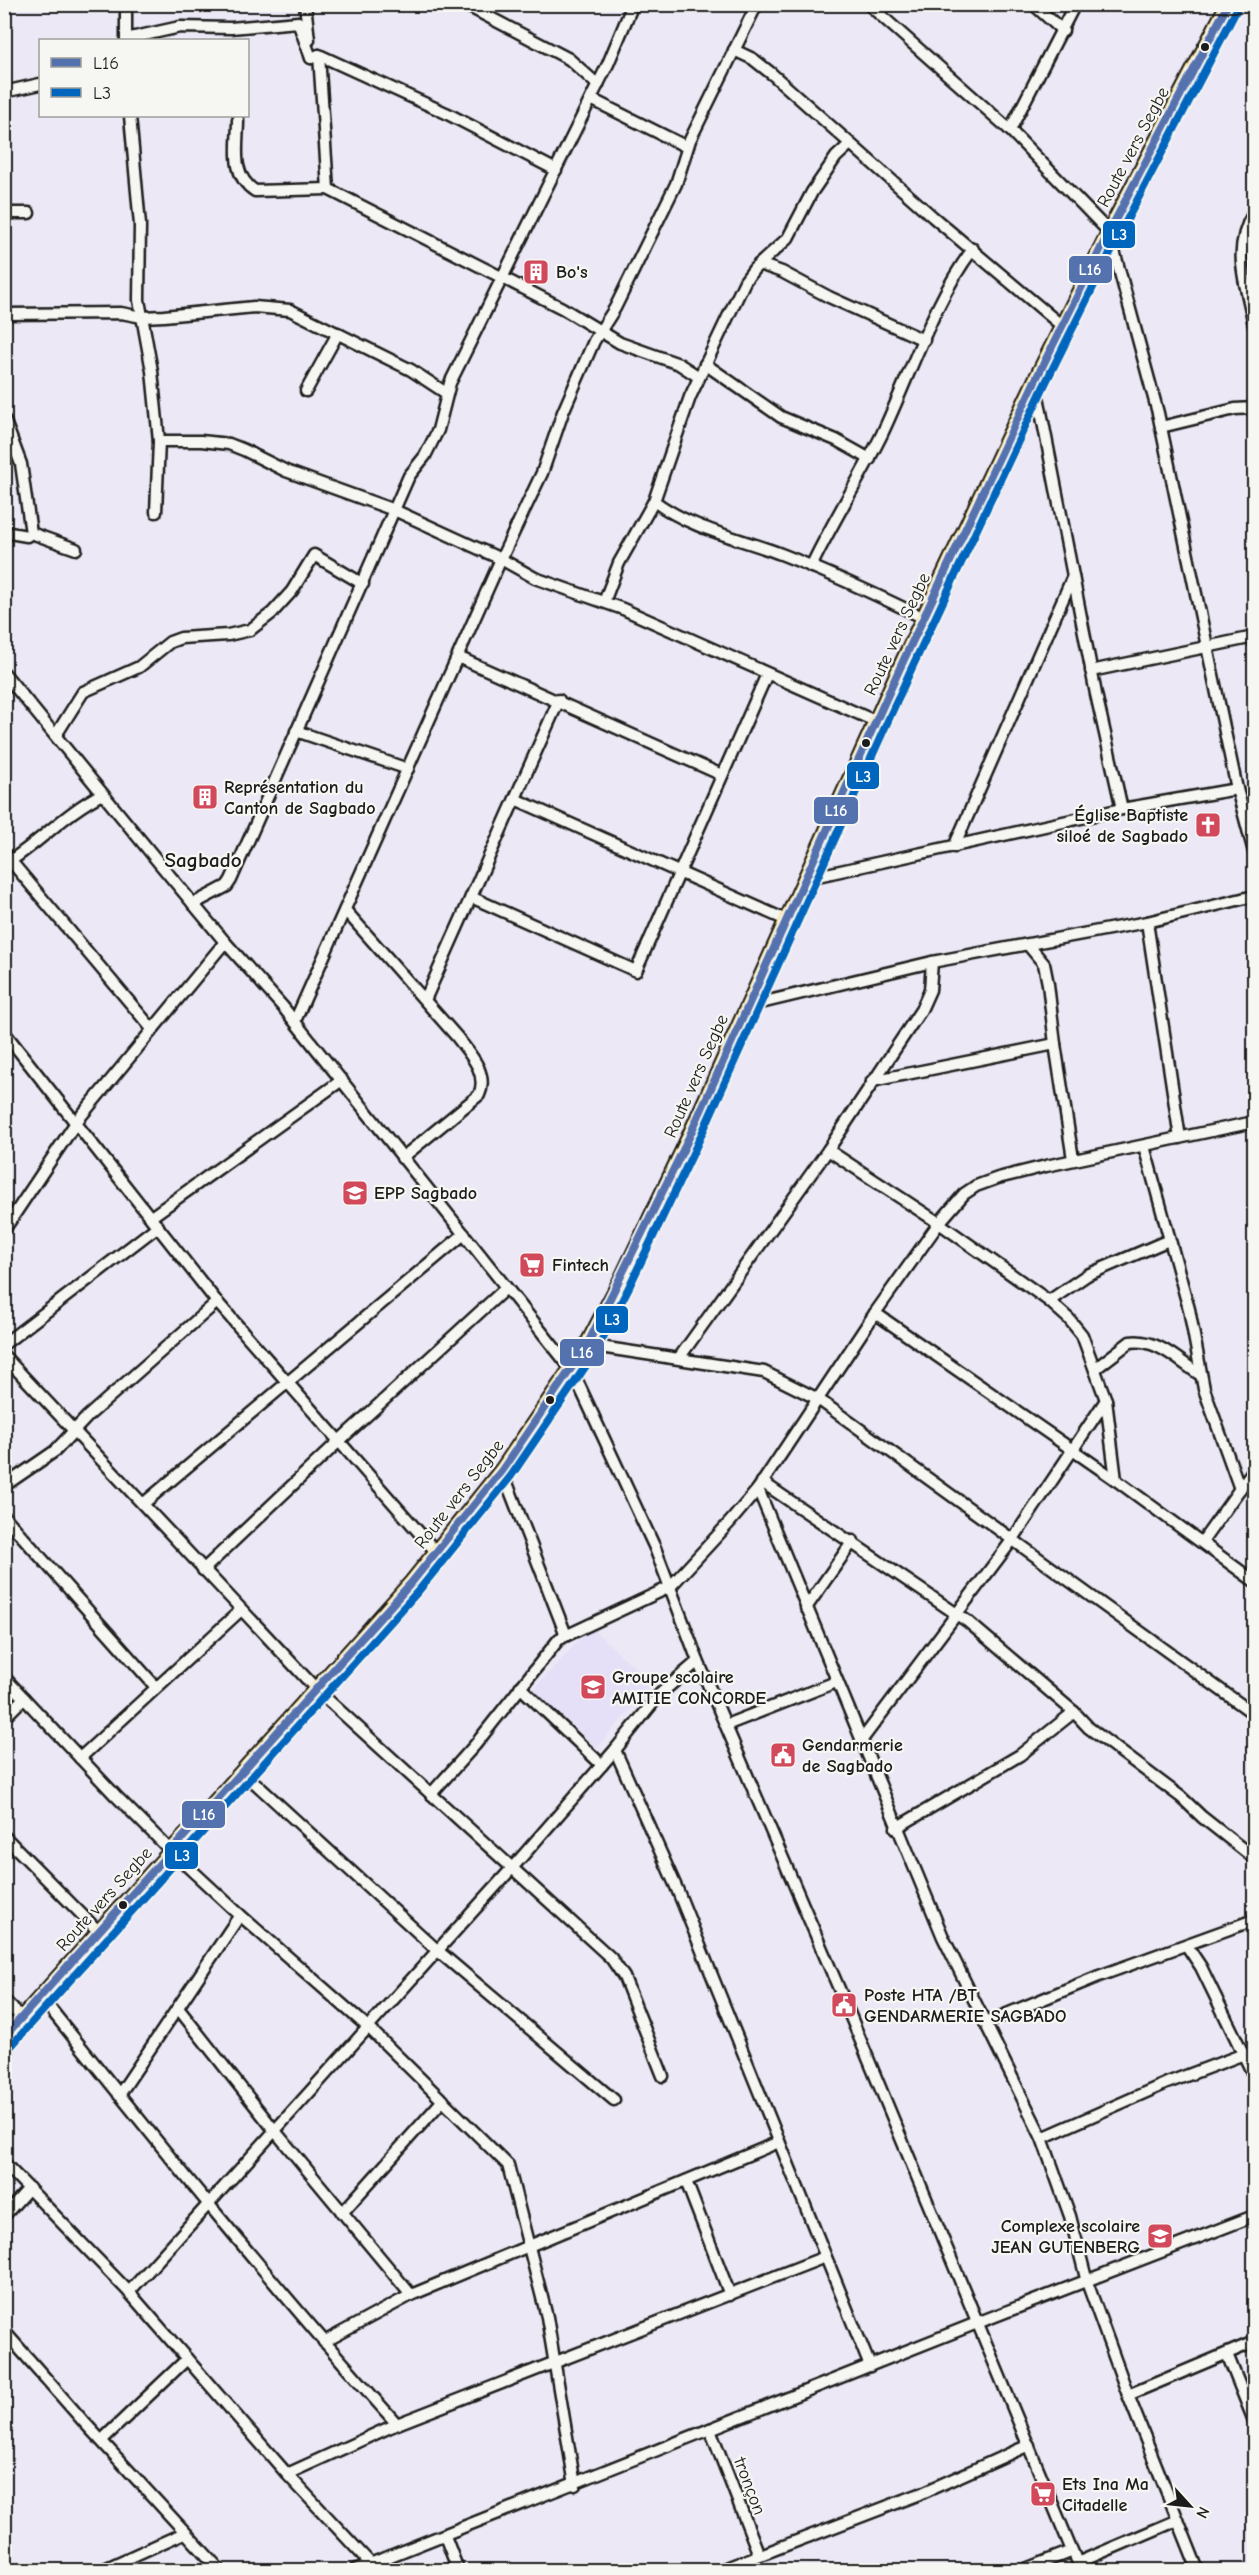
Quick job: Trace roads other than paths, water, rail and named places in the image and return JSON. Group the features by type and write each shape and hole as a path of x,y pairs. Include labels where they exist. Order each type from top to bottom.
{"main road":[{"name":"Route vers Segbe","path":"4,2038 317,1690 437,1552 502,1470 572,1370 630,1262 804,879 1035,381 1108,231 1228,4"}],"street":[{"path":"126,4 126,39"},
{"path":"305,4 315,57 328,189"},
{"path":"464,4 569,59 583,69 598,85"},
{"path":"193,904 227,886 231,880 363,585 409,476 425,456 438,430 446,393 598,85 633,4"},
{"path":"295,1021 501,559 542,473 564,412 600,331 615,308 676,184 687,147 757,4"},
{"path":"868,4 1010,130 1108,231 1161,427 1237,789 1254,852"},
{"path":"1033,4 1063,31"},
{"path":"1010,130 1075,4"},
{"path":"1250,4 1254,7"},
{"path":"130,39 180,27 231,28 298,22 315,57 446,112 556,170"},
{"path":"734,50 753,59 772,74 933,217 1062,326"},
{"path":"4,92 39,84"},
{"path":"591,99 687,147"},
{"path":"130,117 140,225 139,300 152,371 159,441 156,512"},
{"path":"238,120 237,165 241,178 255,191 328,189 502,278 620,343 679,364 699,376"},
{"path":"604,602 619,563 654,501 699,376 745,281 759,264 788,238 812,192 836,157 850,144"},
{"path":"1254,212 1247,224 1240,252 1241,269 1254,326"},
{"path":"4,213 29,213"},
{"path":"811,567 870,459 924,340 963,262 972,249"},
{"path":"759,264 782,272 829,297 924,340"},
{"path":"4,314 121,313 142,317 218,313 268,306 303,314 411,370 446,393"},
{"path":"306,391 338,333"},
{"path":"705,364 781,417 836,440 870,459"},
{"path":"1035,381 1091,671 1122,809"},
{"path":"1161,427 1235,409 1254,408"},
{"path":"4,419 21,464 32,533"},
{"path":"159,441 229,444 286,471 394,510 501,559 535,578 604,602 877,722"},
{"path":"654,501 667,511 731,538 780,554 924,618"},
{"path":"4,532 27,536 32,533 76,549"},
{"path":"56,735 83,692 139,667 170,642 181,638 228,635 250,630 272,613 292,591 314,555 363,585"},
{"path":"954,847 1073,576"},
{"path":"1091,671 1254,637"},
{"path":"458,657 559,700 601,722 722,775"},
{"path":"4,673 193,904 295,1021 572,1370 628,1486 698,1660 843,1998 1078,2567 1178,2520"},
{"path":"471,897 636,971 767,674"},
{"path":"424,1000 559,700"},
{"path":"296,731 408,769"},
{"path":"804,879 1122,809 1237,789"},
{"path":"102,794 70,812 35,844 8,857 153,1030"},
{"path":"514,799 786,920"},
{"path":"748,1006 932,962 1029,946 1147,922 1254,896"},
{"path":"345,910 472,1056 480,1071 482,1089 479,1095 402,1158"},
{"path":"1147,922 1179,1138"},
{"path":"4,1230 77,1121 225,942"},
{"path":"1029,946 1044,964 1073,1159"},
{"path":"679,1358 828,1150 921,1010 930,990 932,962"},
{"path":"4,1032 8,1046 77,1121 217,1302 437,1552"},
{"path":"872,1081 1055,1044"},
{"path":"151,1217 342,1080"},
{"path":"431,1794 475,1744 556,1642 566,1635 670,1587 730,1522 760,1485 875,1312 939,1223 964,1194 976,1186 1073,1159 1254,1122"},
{"path":"1144,1146 1189,1309 1199,1374 1240,1490"},
{"path":"828,1150 939,1223 1049,1301 1082,1335 1106,1400 1116,1480"},
{"path":"4,1344 158,1226"},
{"path":"143,1504 464,1234"},
{"path":"1049,1301 1087,1275 1169,1240"},
{"path":"203,1570 506,1288"},
{"path":"4,1486 46,1459 88,1416 217,1302"},
{"path":"875,1312 1116,1480 1254,1581"},
{"path":"1095,1369 1130,1342 1137,1341 1163,1349 1199,1374"},
{"path":"587,1345 764,1372 818,1399 1254,1714"},
{"path":"4,1356 76,1430 203,1570 317,1690 513,1867 618,1966 663,2076"},
{"path":"861,1741 1013,1539 1106,1400"},
{"path":"1202,1542 1254,1469"},
{"path":"502,1470 566,1635"},
{"path":"760,1485 853,1541 956,1614 1074,1712 1089,1728 1181,1797 1202,1817 1254,1858"},
{"path":"760,1485 806,1608 896,1828 943,1936 1042,2138 1070,2216 1087,2282 1128,2395 1198,2571"},
{"path":"4,1516 155,1686"},
{"path":"806,1608 853,1541"},
{"path":"80,1758 155,1686 241,1610"},
{"path":"129,2292 513,1867 615,1750 660,1694 698,1660"},
{"path":"4,1677 171,1851 369,2028 508,2165 556,2362 575,2484"},
{"path":"726,1725 836,1682"},
{"path":"520,1687 602,1765"},
{"path":"4,1718 24,1698"},
{"path":"896,1828 1020,1755 1074,1712"},
{"path":"615,1750 677,1889 870,2366"},
{"path":"242,1771 438,1951 614,2100"},
{"path":"4,1836 99,1932"},
{"path":"119,2095 240,1915"},
{"path":"985,2023 1099,1976 1254,1920"},
{"path":"1187,1946 1201,1967 1244,2054 1252,2064 1254,2076"},
{"path":"41,1997 208,2205 397,2424"},
{"path":"4,2000 22,2018"},
{"path":"178,2008 275,2131 411,2295"},
{"path":"1042,2138 1179,2078 1244,2054"},
{"path":"342,2213 443,2100"},
{"path":"324,2342 411,2295 779,2142"},
{"path":"4,2163 129,2292 287,2474 371,2564"},
{"path":"686,2181 730,2295"},
{"path":"4,2216 29,2188"},
{"path":"355,2571 977,2323 1254,2216"},
{"path":"287,2474 397,2424 825,2257"},
{"path":"4,2331 220,2571"},
{"path":"1128,2395 1254,2342"},
{"path":"1227,2354 1254,2421"},
{"path":"102,2440 187,2359"},
{"name":"tronçon","path":"710,2429 759,2555"},
{"path":"721,2571 920,2494 1029,2445"},
{"path":"102,2571 184,2532"},
{"path":"445,2536 458,2571"},
{"path":"1023,2571 1072,2551"}],"place":[{"name":"Bo's","path":"536,272"},
{"name":"Représentation du Canton de Sagbado","path":"205,797"},
{"name":"Église Baptiste siloé de Sagbado","path":"1208,825"},
{"name":"EPP Sagbado","path":"355,1193"},
{"name":"Fintech","path":"532,1265"},
{"name":"Groupe scolaire AMITIE CONCORDE","path":"593,1687"},
{"name":"Gendarmerie de Sagbado","path":"783,1755"},
{"name":"Poste HTA /BT GENDARMERIE SAGBADO","path":"844,2005"},
{"name":"Complexe scolaire JEAN GUTENBERG","path":"1160,2236"},
{"name":"Ets Ina Ma Citadelle","path":"1043,2494"}],"district":[{"name":"Sagbado","path":"203,860"}]}
